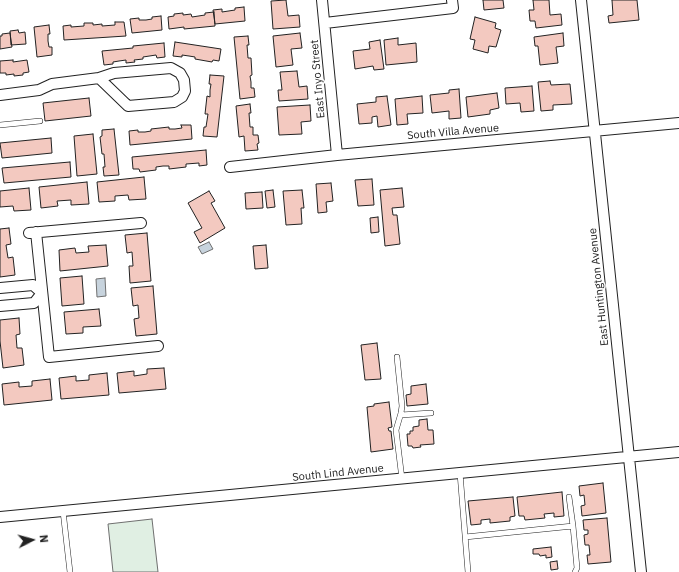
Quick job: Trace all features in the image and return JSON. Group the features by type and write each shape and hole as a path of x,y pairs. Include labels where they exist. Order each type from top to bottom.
{"street":[{"name":"East Inyo Street","path":"322,0 337,155"},
{"name":"East Huntington Avenue","path":"581,0 596,130 628,457 641,572"},
{"path":"325,23 452,4"},
{"path":"0,95 39,90 52,84 99,78 114,73 171,68 180,73 184,80 185,91 182,97 174,102 128,106 99,78"},
{"name":"South Villa Avenue","path":"230,167 337,155 679,123"},
{"path":"141,223 32,232 42,294 49,357 158,346"},
{"path":"0,288 33,285 42,294"},
{"path":"0,306 34,303 42,294"},
{"name":"South Lind Avenue","path":"0,517 679,452"}],"lane":[{"path":"0,125 40,121"},
{"path":"397,357 402,402 401,415 396,430 402,479"},
{"path":"401,415 431,413"},
{"path":"460,473 468,572"},
{"path":"569,497 577,568 575,572"},
{"path":"63,512 70,572"},
{"path":"465,536 572,526"}],"green space":[{"path":"152,519 158,572 113,572 108,524"}],"shaded area":[{"path":"209,242 213,249 202,254 198,247"},
{"path":"105,278 106,296 97,297 96,279"}],"building":[{"path":"286,0 288,16 299,15 300,27 273,29 271,1"},
{"path":"483,0 503,0 504,8 484,10"},
{"path":"533,0 549,0 550,15 561,14 562,25 536,28 535,21 530,21 529,10 534,10"},
{"path":"612,0 637,0 639,20 609,23 608,16 613,15"},
{"path":"244,7 245,21 215,24 213,10 222,9 222,12"},
{"path":"214,12 215,26 169,29 168,17 174,16 174,14 191,14 192,17"},
{"path":"161,16 162,30 132,33 130,19 139,18 139,20 146,20 152,19 152,17"},
{"path":"475,17 496,23 495,28 501,30 496,47 489,46 488,53 473,49 475,40 470,39"},
{"path":"115,22 124,22 126,36 64,40 63,26 84,26 84,23 93,23 93,25 102,24 102,26 115,25"},
{"path":"49,25 50,34 48,34 48,41 49,47 52,47 52,55 37,57 34,27"},
{"path":"18,30 19,33 25,32 26,44 11,45 10,31"},
{"path":"10,33 12,47 0,49 0,36 2,36 2,34"},
{"path":"300,33 302,48 291,49 293,65 276,67 273,36"},
{"path":"563,33 564,46 556,47 558,63 540,65 538,46 535,46 534,37"},
{"path":"248,36 248,58 251,58 252,75 250,76 251,88 254,88 255,97 240,99 234,37"},
{"path":"398,38 398,45 416,43 417,62 386,65 384,40"},
{"path":"380,40 384,69 374,70 373,66 355,69 353,51 370,49 369,42"},
{"path":"175,42 221,49 219,61 213,60 212,62 182,55 182,57 173,56"},
{"path":"164,43 165,57 157,58 156,55 134,60 135,62 126,63 126,60 104,65 102,51"},
{"path":"13,60 13,62 27,60 29,72 23,73 23,75 14,76 14,74 6,75 6,73 0,73 0,61"},
{"path":"297,71 299,87 307,86 308,99 279,101 278,90 282,90 280,72"},
{"path":"210,75 224,76 217,137 203,136 208,114 205,114 207,96 210,97"},
{"path":"550,81 551,85 570,84 572,104 553,105 553,110 541,111 538,82"},
{"path":"532,86 534,111 521,112 520,103 506,104 505,88"},
{"path":"459,89 461,118 449,119 449,111 432,113 430,95 449,93 449,90"},
{"path":"497,93 499,108 490,110 490,114 468,117 466,97"},
{"path":"387,96 391,125 378,127 377,116 372,117 372,123 359,124 357,104 376,102 376,97"},
{"path":"422,96 423,113 407,114 408,124 397,125 395,99"},
{"path":"89,98 91,116 45,121 43,103"},
{"path":"250,104 250,127 253,127 253,135 258,135 259,143 257,144 258,150 245,151 244,136 239,137 236,106"},
{"path":"310,105 311,121 301,122 302,134 279,135 277,107"},
{"path":"181,125 191,125 192,139 130,145 129,131 138,130 138,132 145,132 151,131 151,129 169,127 169,129 175,129 182,128"},
{"path":"114,129 119,175 104,176 104,154 102,154 100,137 102,136 102,130"},
{"path":"93,134 97,174 77,176 74,136"},
{"path":"51,138 52,153 2,158 0,143"},
{"path":"206,150 207,165 199,166 199,163 186,164 186,167 169,169 169,166 163,166 156,167 156,170 140,172 139,169 133,169 132,157"},
{"path":"70,162 71,177 4,183 2,168"},
{"path":"144,177 146,199 129,200 128,195 115,196 115,201 99,202 97,182"},
{"path":"372,179 374,205 358,206 355,180"},
{"path":"87,182 89,204 71,205 71,200 57,201 58,206 41,208 39,187"},
{"path":"331,183 333,201 326,202 327,212 318,213 316,184"},
{"path":"29,188 31,210 14,211 13,206 0,207 0,191"},
{"path":"402,188 404,207 392,208 393,215 397,215 400,244 385,246 380,190"},
{"path":"273,190 275,207 267,208 265,191"},
{"path":"302,190 304,208 301,208 302,224 286,225 283,191"},
{"path":"209,191 215,201 211,203 225,228 200,243 194,232 202,228 188,203"},
{"path":"262,192 263,208 246,209 245,193"},
{"path":"378,217 379,232 371,233 370,218"},
{"path":"9,228 11,244 6,245 8,258 13,257 15,275 0,277 0,229"},
{"path":"147,233 151,281 130,283 129,266 133,266 132,252 127,253 125,235"},
{"path":"106,245 108,266 60,271 59,250 75,248 76,253 89,252 88,246"},
{"path":"266,245 268,268 255,269 253,246"},
{"path":"82,276 84,304 62,306 60,278"},
{"path":"153,286 157,334 136,336 134,319 139,318 138,305 133,306 131,288"},
{"path":"99,309 101,326 83,327 83,333 66,334 64,312"},
{"path":"19,318 20,334 16,335 17,348 22,348 24,365 3,368 0,341 0,320"},
{"path":"377,343 381,379 365,380 361,345"},
{"path":"164,368 166,389 119,393 117,373 134,371 134,376 147,374 147,369"},
{"path":"107,373 109,395 61,399 59,378 76,376 76,381 89,380 89,375"},
{"path":"50,379 52,400 4,405 2,384 19,382 19,387 32,386 32,381"},
{"path":"426,384 428,404 407,406 406,395 411,394 411,386"},
{"path":"389,402 392,427 388,428 389,431 391,431 393,449 371,452 367,407 374,406 374,404"},
{"path":"427,419 428,430 433,430 434,444 420,445 421,447 413,448 412,446 408,446 407,434 410,434 410,431 413,431 413,427 419,426 419,420"},
{"path":"603,483 606,513 582,516 581,506 585,505 584,495 580,496 579,486"},
{"path":"562,492 564,516 554,517 554,513 544,514 545,518 525,520 524,516 519,516 517,497"},
{"path":"513,497 515,516 510,517 510,521 490,523 490,519 481,520 481,524 471,525 468,501"},
{"path":"607,518 611,562 588,564 587,555 590,555 589,545 585,545 584,535 588,534 588,530 584,530 583,520"},
{"path":"551,547 552,557 546,558 546,555 540,556 539,554 533,554 533,549"},
{"path":"557,561 558,569 551,570 550,562"}]}
